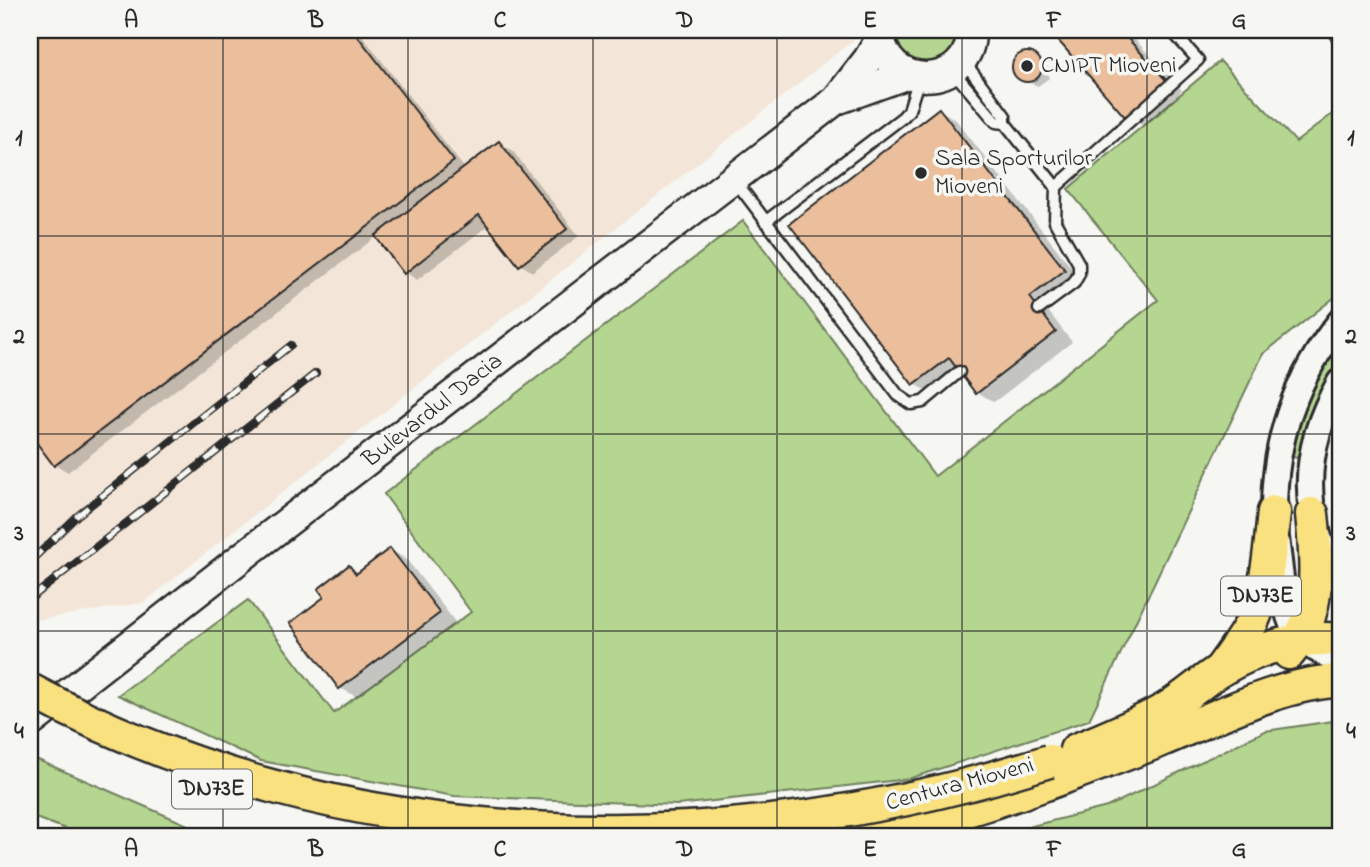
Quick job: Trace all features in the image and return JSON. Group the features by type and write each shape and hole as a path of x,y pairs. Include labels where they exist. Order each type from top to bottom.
{"highway":[{"name":"DN73E","path":"1220,670 1251,624 1259,604 1265,582 1274,512"},
{"name":"DN73E","path":"1237,708 1266,681 1301,639 1311,615 1316,576 1312,514"},
{"name":"Centura Mioveni","path":"860,837 1015,796 1113,735 1166,709 1220,670 1301,639 1340,640"},
{"name":"Centura Mioveni","path":"30,690 89,720 139,741 247,779 383,812 467,825 596,835 702,832 795,822 873,809 1012,774 1052,771 1305,686 1340,681"},
{"name":"DN73E","path":"30,712 149,766 220,792 296,815 404,837"}],"main road":[{"path":"880,34 885,54 895,66 913,76 930,78 966,45"},
{"path":"836,100 868,59 880,34"},
{"path":"836,100 913,76"},
{"name":"Bulevardul Dacia","path":"30,723 836,100"}],"street":[{"path":"1340,322 1311,363 1286,420 1277,459 1274,512 1285,602 1301,639 1340,661"},
{"path":"1340,382 1325,410 1311,454 1309,475 1312,514 1331,566 1340,581"}],"lane":[{"path":"1056,187 1198,60 1171,30"},
{"path":"966,45 996,122 1005,123"},
{"path":"966,45 1005,116 1005,123 1056,187 1055,222 1079,264 1079,274 1074,283 1039,309"},
{"path":"765,222 903,117 909,110 913,76"},
{"path":"733,178 898,395 911,404 923,402 959,372"}],"shaded area":[{"path":"30,30 866,30 143,603 30,621"}],"green space":[{"path":"896,30 962,30 957,44 949,54 927,62 906,54 899,44"},
{"path":"1220,61 1296,142 1340,108 1340,293 1263,354 1089,720 908,779 678,805 454,796 261,761 118,695 248,600 334,713 471,612 384,494 743,221 935,476 1158,300 1068,189"},
{"path":"1340,342 1340,359 1312,413 1299,458 1291,457 1309,397"},
{"path":"1340,720 1340,837 988,837 1107,807 1265,731"},
{"path":"38,760 206,833 224,837 88,837 30,816 30,762"}],"building":[{"path":"30,30 353,30 454,161 54,466 30,434"},
{"path":"1049,30 1120,30 1166,80 1130,115 1124,116"},
{"path":"1324,30 1340,30 1340,51"},
{"name":"CNIPT Mioveni","path":"1027,52 1038,56 1042,67 1038,78 1027,82 1016,78 1012,67 1016,56"},
{"path":"939,108 1065,270 1030,297 1056,332 976,394 949,358 913,385 789,224"},
{"path":"499,141 567,229 519,266 479,215 404,274 375,236"},
{"path":"390,548 440,613 339,689 290,623 324,597 318,589 349,565 356,574"}],"railway":[{"path":"30,562 77,516 291,345"},
{"path":"30,599 316,373"}],"place":[{"name":"CNIPT Mioveni","path":"1027,66"},
{"name":"Sala Sporturilor Mioveni","path":"921,173"}]}
